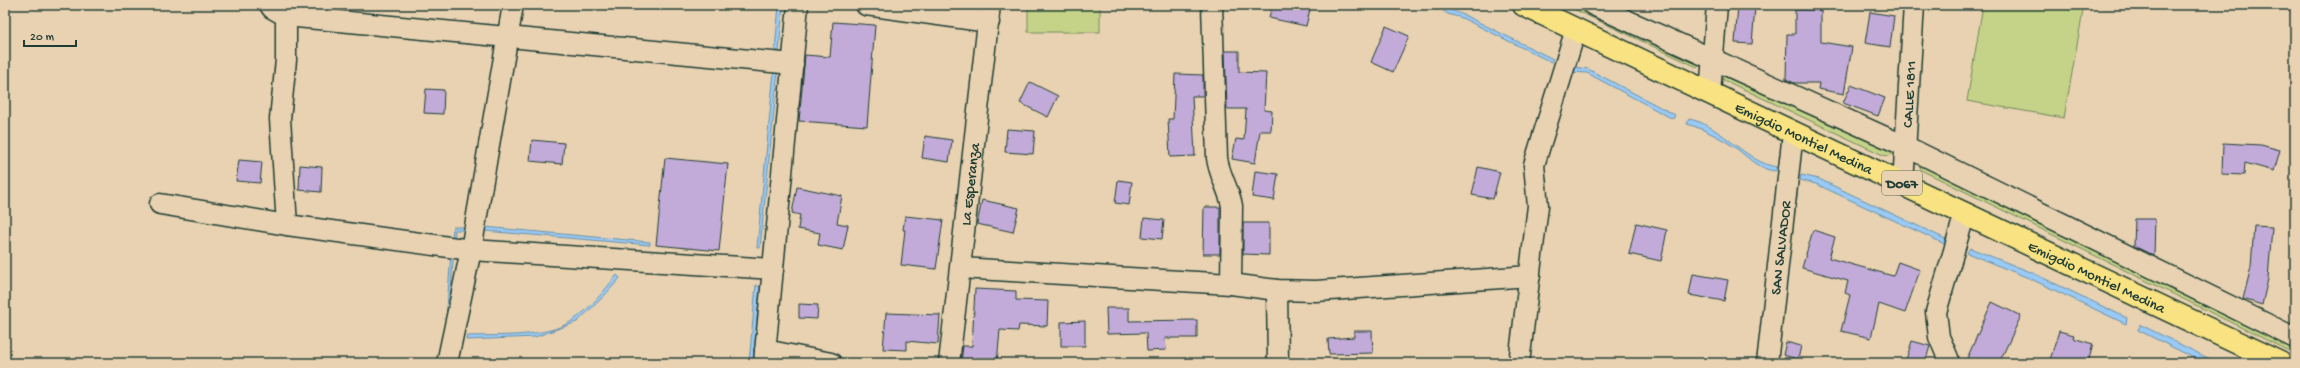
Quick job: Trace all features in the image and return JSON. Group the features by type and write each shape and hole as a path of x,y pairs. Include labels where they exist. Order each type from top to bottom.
{"main road":[{"name":"Emigdio Montiel Medina","path":"1524,5 1965,213 2273,361"}],"street":[{"path":"447,363 471,250 513,5"},
{"path":"798,5 765,357 831,363"},
{"path":"866,5 990,14"},
{"path":"1212,5 1218,169 1230,195 1232,206 1231,284"},
{"path":"1593,5 1905,146 2295,338"},
{"path":"1710,93 1716,5"},
{"name":"CALLE 1811","path":"1903,184 1914,5"},
{"path":"287,225 280,119 286,60 278,10 508,37 793,64"},
{"name":"La Esperanza","path":"948,363 961,268 990,14"},
{"path":"1519,363 1538,206 1534,165 1576,30"},
{"name":"SAN SALVADOR","path":"1767,363 1793,133"},
{"path":"160,204 287,225 471,250 773,269"},
{"path":"1948,358 1938,331 1936,312 1965,213"},
{"path":"961,268 1231,284 1277,290 1316,291 1530,276"},
{"path":"1277,290 1278,363"}],"green space":[{"path":"1028,5 1100,5 1100,32 1028,32"},
{"path":"1565,5 1581,5 1698,58 1701,66 1697,67"},
{"path":"1983,5 2084,5 2064,118 1967,101"},
{"path":"1720,71 1893,151 1893,153 1889,156 1883,155 1724,80 1720,77"},
{"path":"1919,163 2295,347 2295,354 1921,170"}],"water":[{"path":"779,5 783,5 779,51 775,50"},
{"path":"1435,5 1442,6 1464,15 1553,59 1551,62 1462,18 1448,14"},
{"path":"1573,67 1588,69 1675,115 1673,119 1587,73 1571,72"},
{"path":"774,71 778,71 760,248 757,248"},
{"path":"1689,119 1712,128 1755,159 1777,167 1776,171 1765,169 1737,149 1707,131 1687,124"},
{"path":"1801,175 1819,179 1954,243 1951,247 1816,184 1800,180"},
{"path":"453,227 471,227 470,230 455,230 449,320 439,363 436,363 446,320"},
{"path":"484,227 650,242 650,245 485,231"},
{"path":"1970,248 2033,273 2127,318 2126,324 2031,279 1967,253"},
{"path":"617,275 620,278 577,322 535,337 466,340 467,336 536,333 561,326 572,321 585,311"},
{"path":"756,285 760,287 753,363 749,363"},
{"path":"2141,324 2218,363 2204,363 2138,330"}],"building":[{"path":"1272,5 1311,5 1306,26 1269,18"},
{"path":"1738,5 1755,7 1752,44 1735,43"},
{"path":"1795,10 1821,10 1821,42 1852,47 1844,94 1818,89 1819,83 1794,83 1786,79 1787,34 1795,34"},
{"path":"1870,12 1894,16 1890,47 1865,43"},
{"path":"833,22 875,25 867,126 799,121 805,55 830,57"},
{"path":"1386,26 1409,36 1393,72 1371,62"},
{"path":"1225,51 1239,51 1239,72 1266,73 1264,110 1272,111 1271,131 1260,131 1255,163 1232,159 1236,139 1244,140 1246,109 1227,109"},
{"path":"1175,74 1203,75 1203,96 1192,96 1195,156 1170,157 1168,119 1173,119"},
{"path":"1030,82 1058,96 1048,117 1020,103"},
{"path":"1851,85 1885,98 1878,116 1843,103"},
{"path":"426,89 444,90 443,114 424,113"},
{"path":"1007,129 1035,131 1033,154 1005,152"},
{"path":"925,136 952,140 949,162 922,158"},
{"path":"532,140 564,143 562,164 530,161"},
{"path":"2223,143 2261,145 2280,150 2274,171 2245,163 2244,175 2222,174"},
{"path":"665,158 728,164 719,251 656,245"},
{"path":"239,160 262,162 260,183 236,181"},
{"path":"300,165 322,167 321,192 299,190"},
{"path":"1478,167 1500,172 1493,199 1472,195"},
{"path":"1255,171 1278,174 1274,200 1252,197"},
{"path":"1118,180 1132,182 1129,205 1115,203"},
{"path":"797,187 842,196 837,223 848,225 843,250 818,245 820,233 798,229 800,215 792,213"},
{"path":"982,200 1019,208 1013,232 977,224"},
{"path":"1204,207 1220,207 1220,254 1203,254"},
{"path":"905,216 943,220 936,269 901,265"},
{"path":"1144,218 1164,220 1162,239 1142,237"},
{"path":"2135,219 2155,219 2154,256 2134,246"},
{"path":"1243,223 1269,223 1269,255 1243,254"},
{"path":"1636,223 1667,230 1661,261 1629,254"},
{"path":"2254,226 2272,227 2268,279 2262,305 2243,299 2251,267"},
{"path":"1813,230 1835,237 1829,258 1893,276 1898,262 1920,270 1905,313 1879,304 1871,338 1841,331 1850,295 1845,293 1848,281 1802,268"},
{"path":"1693,274 1728,280 1724,301 1689,295"},
{"path":"975,289 1016,291 1016,300 1048,301 1047,326 1019,325 1018,331 1000,330 997,363 961,362 963,346 972,346"},
{"path":"1992,302 2021,316 1999,363 1965,363"},
{"path":"799,304 818,305 817,319 799,318"},
{"path":"1106,308 1129,308 1129,321 1197,320 1197,338 1165,338 1166,350 1147,351 1146,333 1107,334"},
{"path":"886,313 940,315 938,344 907,341 907,350 883,349"},
{"path":"1085,321 1085,346 1061,346 1061,322"},
{"path":"1354,331 1372,331 1373,353 1329,354 1328,339 1354,337"},
{"path":"2059,331 2074,335 2073,338 2093,344 2088,363 2049,363"},
{"path":"1912,341 1930,346 1925,363 1905,363"},
{"path":"1786,342 1801,346 1798,359 1783,355"}]}
